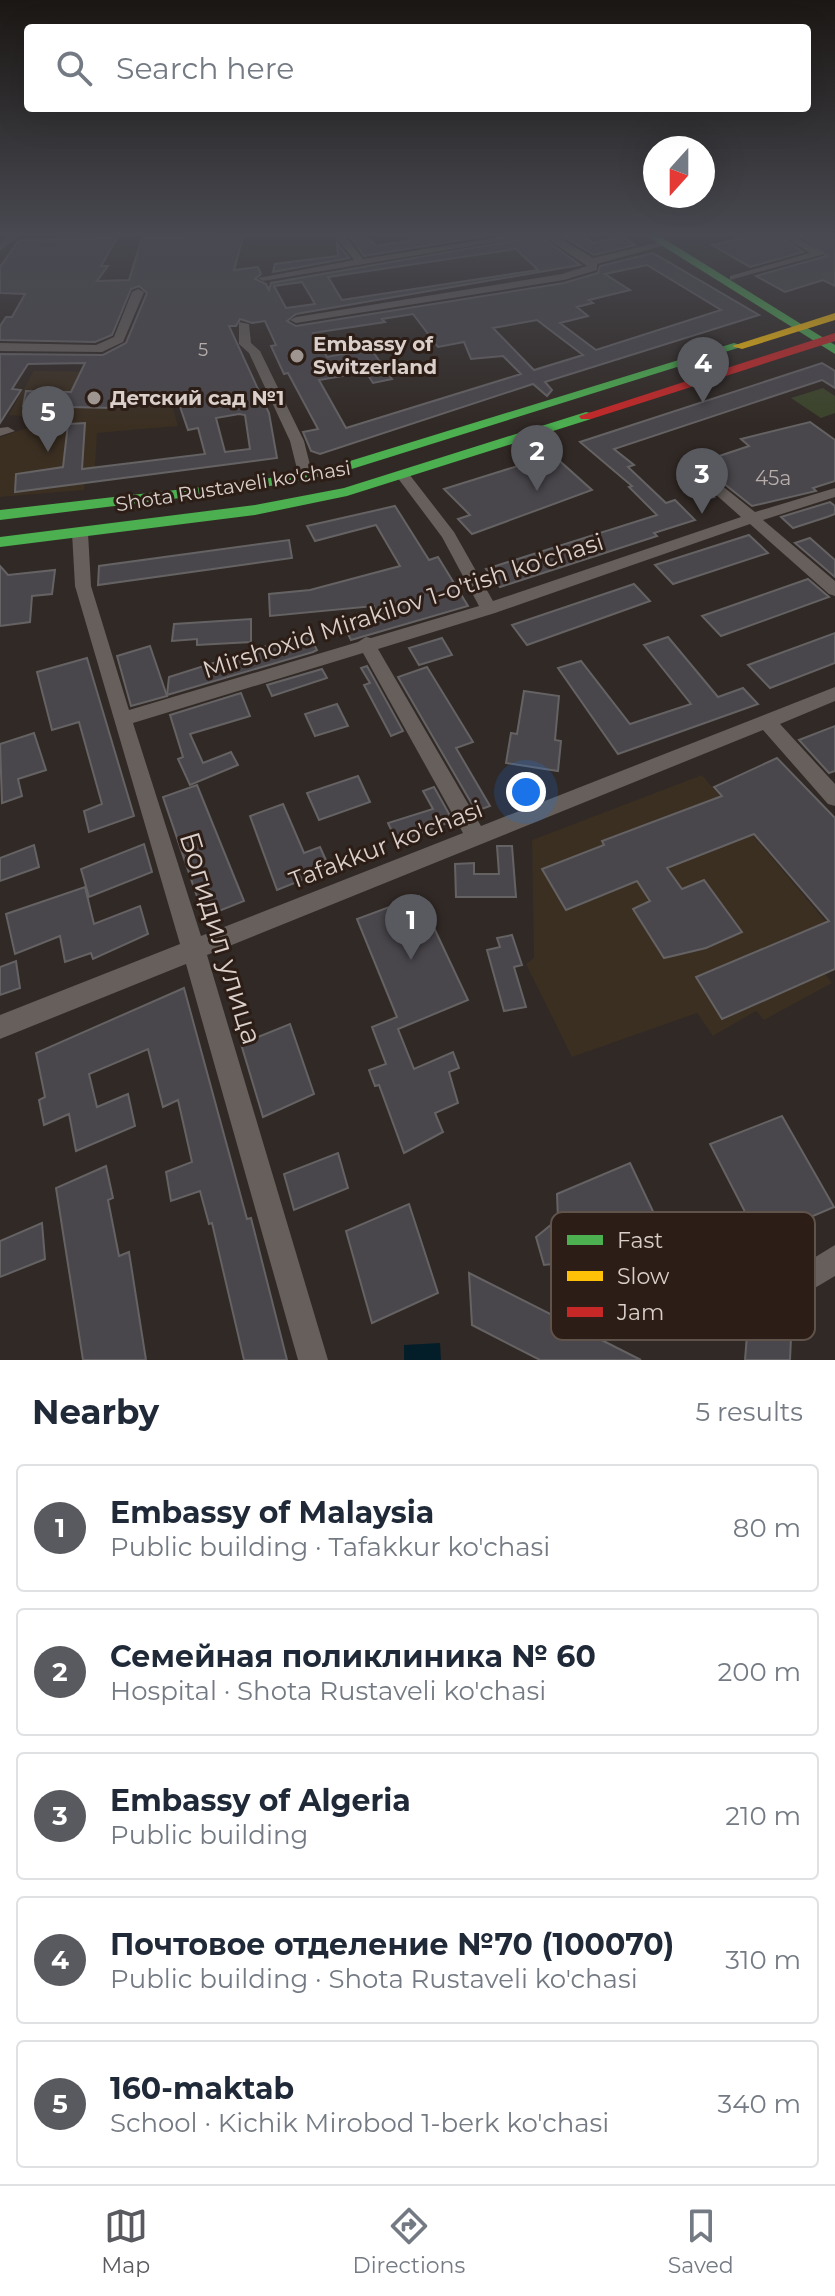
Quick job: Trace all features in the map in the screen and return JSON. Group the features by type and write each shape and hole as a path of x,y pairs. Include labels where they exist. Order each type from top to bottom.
{"main road":[{"path":"759,298 831,342"},
{"path":"764,298 802,325"},
{"name":"Shota Rustaveli ko'chasi","path":"0,515 306,477 404,451 835,316"},
{"name":"Shota Rustaveli ko'chasi","path":"0,542 294,503 404,477 831,342"}],"street":[{"path":"0,347 98,349 119,339 135,298"},
{"path":"296,320 430,298"},
{"path":"243,324 245,344 254,351 297,441 306,477"},
{"path":"691,465 835,590"},
{"path":"404,477 449,535 489,609"},
{"name":"Mirshoxid Mirakilov 1-o'tish ko'chasi","path":"122,719 366,643 489,609 835,492"},
{"name":"Богидил улица","path":"80,533 83,586 194,949 313,1360"},
{"path":"366,643 477,838"},
{"name":"Tafakkur ko'chasi","path":"0,1027 835,694"},
{"path":"767,722 835,798"},
{"path":"815,1272 835,1259"}],"shaded area":[{"path":"34,371 113,372 165,381 178,426 97,433 95,467 86,468 84,490 0,497 0,437 33,426 34,417 9,415"},
{"path":"702,775 827,923 796,936 832,983 764,1020 756,1011 713,1036 697,1013 572,1057 526,964 534,958 532,840"}],"green space":[{"path":"823,388 835,396 835,413 821,418 791,398"}],"water":[{"path":"440,1343 441,1360 404,1360 404,1345"}],"building":[{"path":"22,298 127,298 112,335 95,342 0,340 0,326 6,317 12,317"},
{"path":"145,298 281,298 286,308 315,304 312,298 386,298 296,314 287,321 296,326 468,298 595,298 589,300 593,303 577,307 588,316 560,323 596,350 721,310 702,298 731,298 759,315 545,382 552,390 547,396 533,384 320,454 311,451 303,432 318,429 288,373 284,374 271,346 276,345 265,321 252,323 240,319 236,326 229,326 269,413 277,458 15,492 16,474 63,467 68,424 85,423 82,469 205,454 198,428 188,430 176,395 143,401 141,395 120,395 114,408 23,406 26,391 71,392 85,363 28,364 12,389 21,390 0,423 0,354 103,355 126,343","holes":["413,314 438,347 464,342 471,359 503,356 521,374 346,428 319,380 366,372 373,383 392,379 371,349 327,357 313,333 385,322 382,319","537,320 583,355 534,370 493,328","245,415 250,449 225,452 216,418"]},
{"path":"822,363 835,371 835,388 822,380 614,449 634,465 628,467 666,503 675,500 695,520 654,533 657,536 500,587 486,569 657,515 629,487 632,486 580,442"},
{"path":"810,422 835,440 835,481 813,488 816,491 752,506 698,463 749,446 741,439"},
{"path":"553,455 592,490 472,534 458,519 470,515 444,489"},
{"path":"691,476 714,497 700,501 678,480"},
{"path":"830,502 835,506 835,514 793,528 781,517"},
{"path":"395,506 429,560 438,557 468,606 351,640 342,622 375,611 374,606 270,616 269,594 310,590 400,566 376,525 315,541 307,526"},
{"path":"749,535 768,553 673,584 655,565"},
{"path":"810,538 835,560 835,577 795,543"},
{"path":"289,540 292,558 98,585 99,566"},
{"path":"0,566 8,575 55,570 52,594 32,596 30,622 0,626"},
{"path":"808,579 829,597 721,636 702,616"},
{"path":"634,584 650,601 527,645 512,625"},
{"path":"251,619 251,642 197,645 197,639 172,641 174,624"},
{"path":"308,633 317,650 313,652 167,695 169,677"},
{"path":"835,633 835,663 770,688 748,665"},
{"path":"668,637 718,697 743,688 758,704 618,754 558,668 581,661 630,724 691,704 644,645"},
{"path":"442,638 452,655 419,665 409,648"},
{"path":"150,646 167,696 131,706 117,656"},
{"path":"87,658 134,816 89,832 84,811 102,804 79,722 52,730 37,672"},
{"path":"367,666 403,731 391,736 364,685 370,683 361,668"},
{"path":"427,667 473,742 456,748 490,806 476,811 398,677"},
{"path":"322,669 327,678 272,696 267,685"},
{"path":"524,691 559,696 555,740 561,741 558,771 506,763 511,733 517,734"},
{"path":"241,693 250,716 190,734 203,763 231,752 238,765 190,785 178,759 183,757 170,715"},
{"path":"337,704 348,726 315,736 305,714"},
{"path":"835,726 835,771 829,773 799,740"},
{"path":"34,733 46,770 18,779 22,796 2,803 0,744"},
{"path":"777,758 835,818 835,969 722,1019 696,977 829,921 754,834 667,868 682,889 704,880 742,932 706,948 664,958 633,909 650,901 637,881 566,910 542,869 604,845 602,841 722,796 714,787"},
{"path":"358,776 370,802 319,820 307,793"},
{"path":"197,785 244,901 204,917 163,797"},
{"path":"434,787 453,821 397,842 388,823 433,809 423,791"},
{"path":"283,804 304,853 320,847 330,869 277,890 250,816"},
{"path":"144,844 152,872 89,897 81,869"},
{"path":"34,845 39,867 0,881 0,858"},
{"path":"497,846 512,846 516,897 456,897 455,864 474,863 474,874 499,874"},
{"path":"85,887 94,924 140,906 148,934 93,959 91,953 65,962 60,936 15,954 6,914"},
{"path":"419,896 468,1000 398,1029 414,1069 453,1052 459,1068 449,1072 458,1103 435,1113 443,1132 404,1153 379,1085 375,1086 369,1070 386,1064 372,1027 397,1017 357,919"},
{"path":"512,935 522,965 514,967 526,1007 504,1011 487,950 500,947 497,938"},
{"path":"16,961 20,988 0,995 0,967"},
{"path":"184,988 247,1219 251,1218 287,1360 244,1360 212,1223 209,1224 200,1191 171,1201 166,1172 192,1162 178,1100 163,1107 148,1049 89,1074 97,1107 128,1094 135,1126 76,1151 69,1114 44,1125 39,1100 45,1097 36,1053"},
{"path":"290,1024 314,1094 263,1117 241,1044"},
{"path":"782,1116 834,1207 815,1215 815,1212 745,1212 710,1144"},
{"path":"338,1153 348,1188 294,1210 284,1174"},
{"path":"630,1163 653,1212 558,1212 557,1194"},
{"path":"106,1166 113,1198 108,1200 119,1256 129,1252 146,1360 83,1360 56,1188"},
{"path":"409,1204 438,1293 372,1323 346,1231"},
{"path":"42,1223 45,1259 0,1277 0,1241"},
{"path":"551,1225 551,1264 544,1265 536,1237"},
{"path":"469,1273 551,1314 551,1340 601,1340 641,1360 540,1360 472,1325"},
{"path":"747,1340 791,1340 790,1360 745,1360"}],"traffic: fast":[{"path":"752,298 835,350"},
{"path":"0,515 254,485 339,469 738,346"},
{"path":"0,542 255,510 347,492 586,416"}],"traffic: slow":[{"path":"738,346 835,316"}],"traffic: jam":[{"path":"586,416 835,337"}],"place":[{"name":"Embassy of Switzerland","path":"297,356"},
{"name":"Детский сад №1","path":"94,398"},
{"name":"Почтовое отделение №70 (100070)","path":"703,403"},
{"name":"160-maktab","path":"48,452"},
{"name":"Семейная поликлиника № 60","path":"537,491"},
{"name":"Embassy of Algeria","path":"702,514"},
{"name":"Embassy of Malaysia","path":"411,960"}]}
